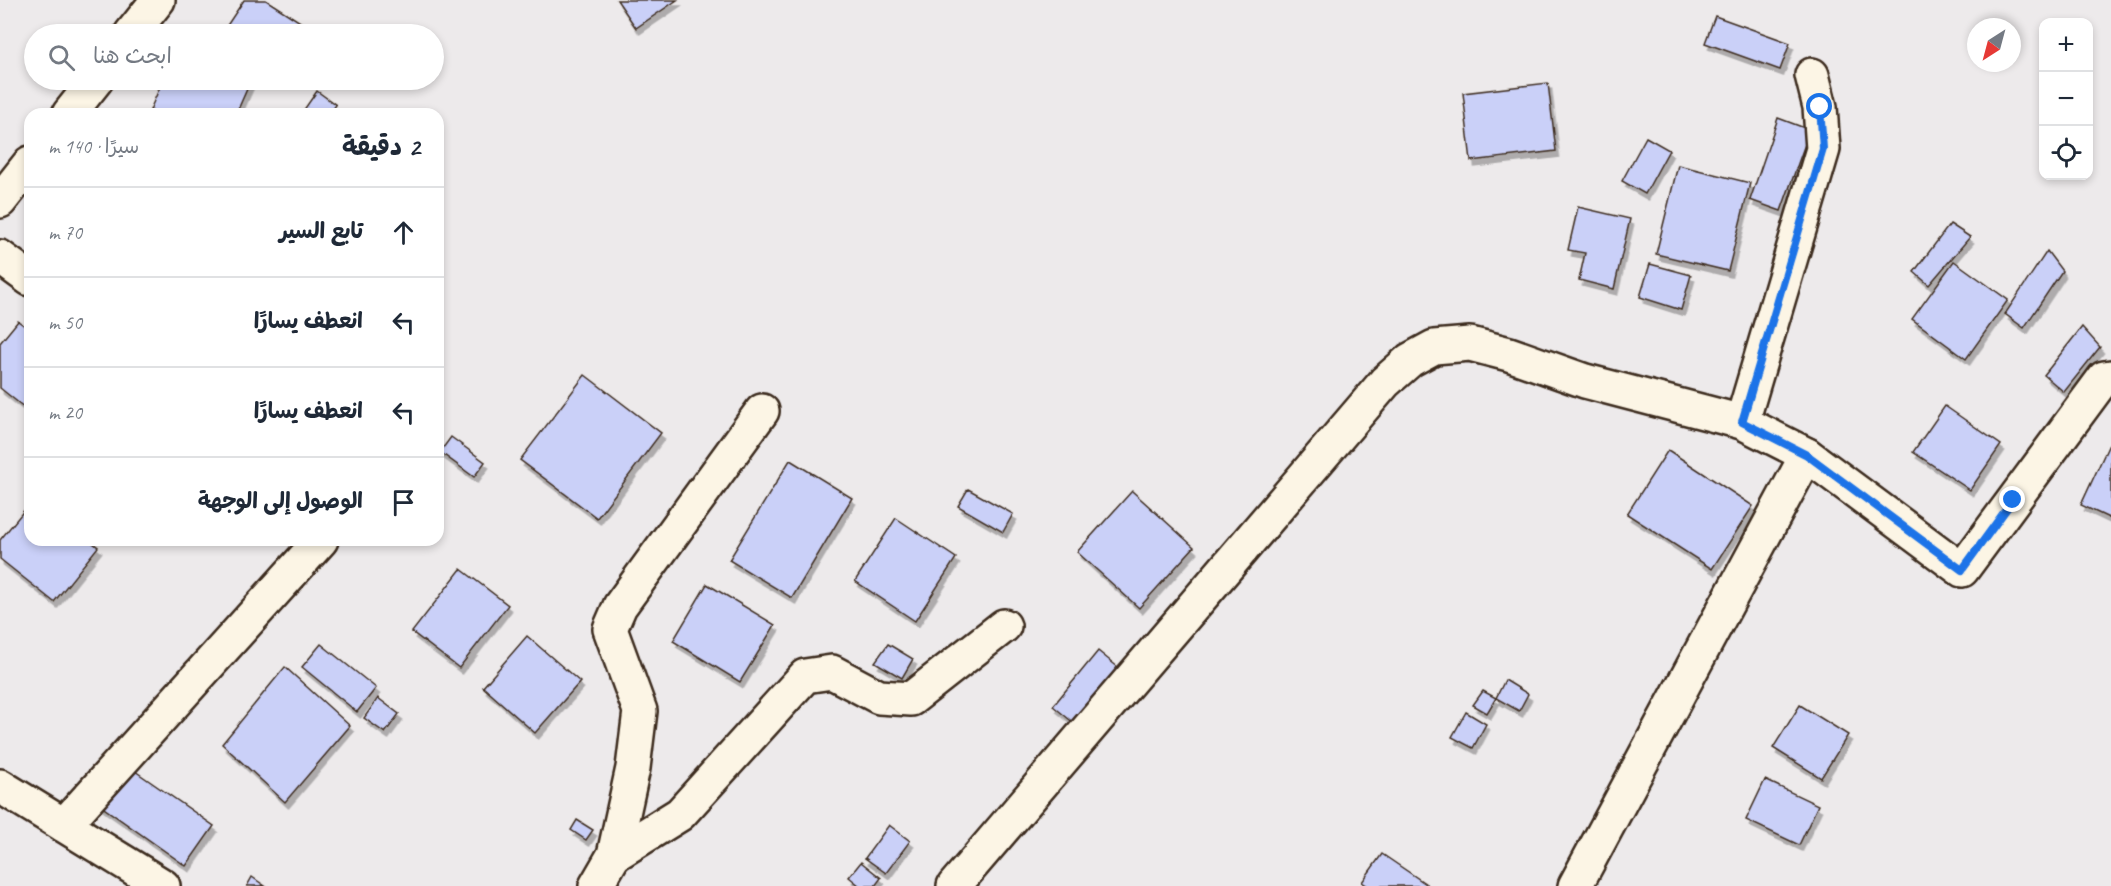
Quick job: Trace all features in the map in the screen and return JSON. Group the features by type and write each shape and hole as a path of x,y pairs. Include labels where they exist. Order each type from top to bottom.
{"street":[{"path":"139,24 158,0"},
{"path":"1742,422 1823,149 1820,107 1812,75"},
{"path":"74,108 88,90"},
{"path":"0,201 24,171"},
{"path":"0,257 24,275"},
{"path":"954,886 1385,382 1410,360 1434,347 1470,344 1509,354 1585,381 1742,422 1807,455 1962,570 2104,378 2111,377"},
{"path":"596,886 614,855 633,768 640,711 610,629 620,606 762,411"},
{"path":"1575,886 1807,455"},
{"path":"63,825 316,546"},
{"path":"614,855 680,814 805,676 832,672 879,697 911,699 1004,626"},
{"path":"0,786 164,886"}],"building":[{"path":"244,0 266,0 303,24 228,24"},
{"path":"617,0 677,0 636,28"},
{"path":"1715,16 1790,43 1780,70 1705,43"},
{"path":"1548,83 1556,151 1471,161 1463,93"},
{"path":"159,90 247,90 239,108 151,108"},
{"path":"317,91 336,105 334,108 305,108"},
{"path":"1778,118 1810,130 1781,211 1750,200"},
{"path":"1646,137 1669,150 1645,194 1622,181"},
{"path":"1678,165 1750,183 1728,271 1656,254"},
{"path":"1578,207 1630,219 1614,289 1579,280 1585,253 1568,250"},
{"path":"1950,224 1970,237 1929,285 1914,272"},
{"path":"2047,251 2062,271 2024,328 2005,314"},
{"path":"1954,261 2008,300 1966,359 1912,319"},
{"path":"1650,264 1691,275 1681,310 1640,297"},
{"path":"18,321 24,326 24,407 0,388 0,343"},
{"path":"2082,327 2100,347 2064,392 2044,375"},
{"path":"585,375 661,433 597,518 520,460"},
{"path":"1945,406 2001,445 1970,490 1913,452"},
{"path":"451,437 485,462 474,477 444,455 444,447"},
{"path":"2111,440 2111,519 2081,505"},
{"path":"1668,450 1753,506 1712,569 1627,514"},
{"path":"790,460 852,498 792,598 729,560"},
{"path":"968,489 1013,514 1003,532 958,506"},
{"path":"1132,491 1194,547 1139,608 1077,552"},
{"path":"24,510 24,546 98,547 54,602 0,559 0,540"},
{"path":"896,518 956,558 915,621 855,581"},
{"path":"461,569 508,605 459,668 412,632"},
{"path":"707,584 775,625 740,682 673,641"},
{"path":"527,636 580,682 535,733 483,687"},
{"path":"321,644 376,688 357,712 302,667"},
{"path":"888,644 913,659 902,678 875,662"},
{"path":"1098,651 1119,668 1075,724 1053,706"},
{"path":"285,667 350,726 285,802 222,744"},
{"path":"1505,680 1528,694 1519,711 1496,698"},
{"path":"1483,691 1496,698 1487,713 1473,705"},
{"path":"378,698 399,714 385,733 364,718"},
{"path":"1800,705 1848,735 1821,778 1773,748"},
{"path":"1466,712 1486,724 1473,748 1452,737"},
{"path":"122,762 214,826 186,866 94,801"},
{"path":"1765,780 1818,805 1799,845 1746,820"},
{"path":"577,820 593,830 586,840 571,830"},
{"path":"889,825 910,841 886,873 865,858"},
{"path":"1382,854 1429,886 1368,886 1362,882"},
{"path":"861,862 881,878 875,886 860,886 849,877"},
{"path":"252,877 265,886 247,886"}],"route":[{"path":"1820,107 1823,149 1742,422 1807,455 1962,570 2013,500"}]}
